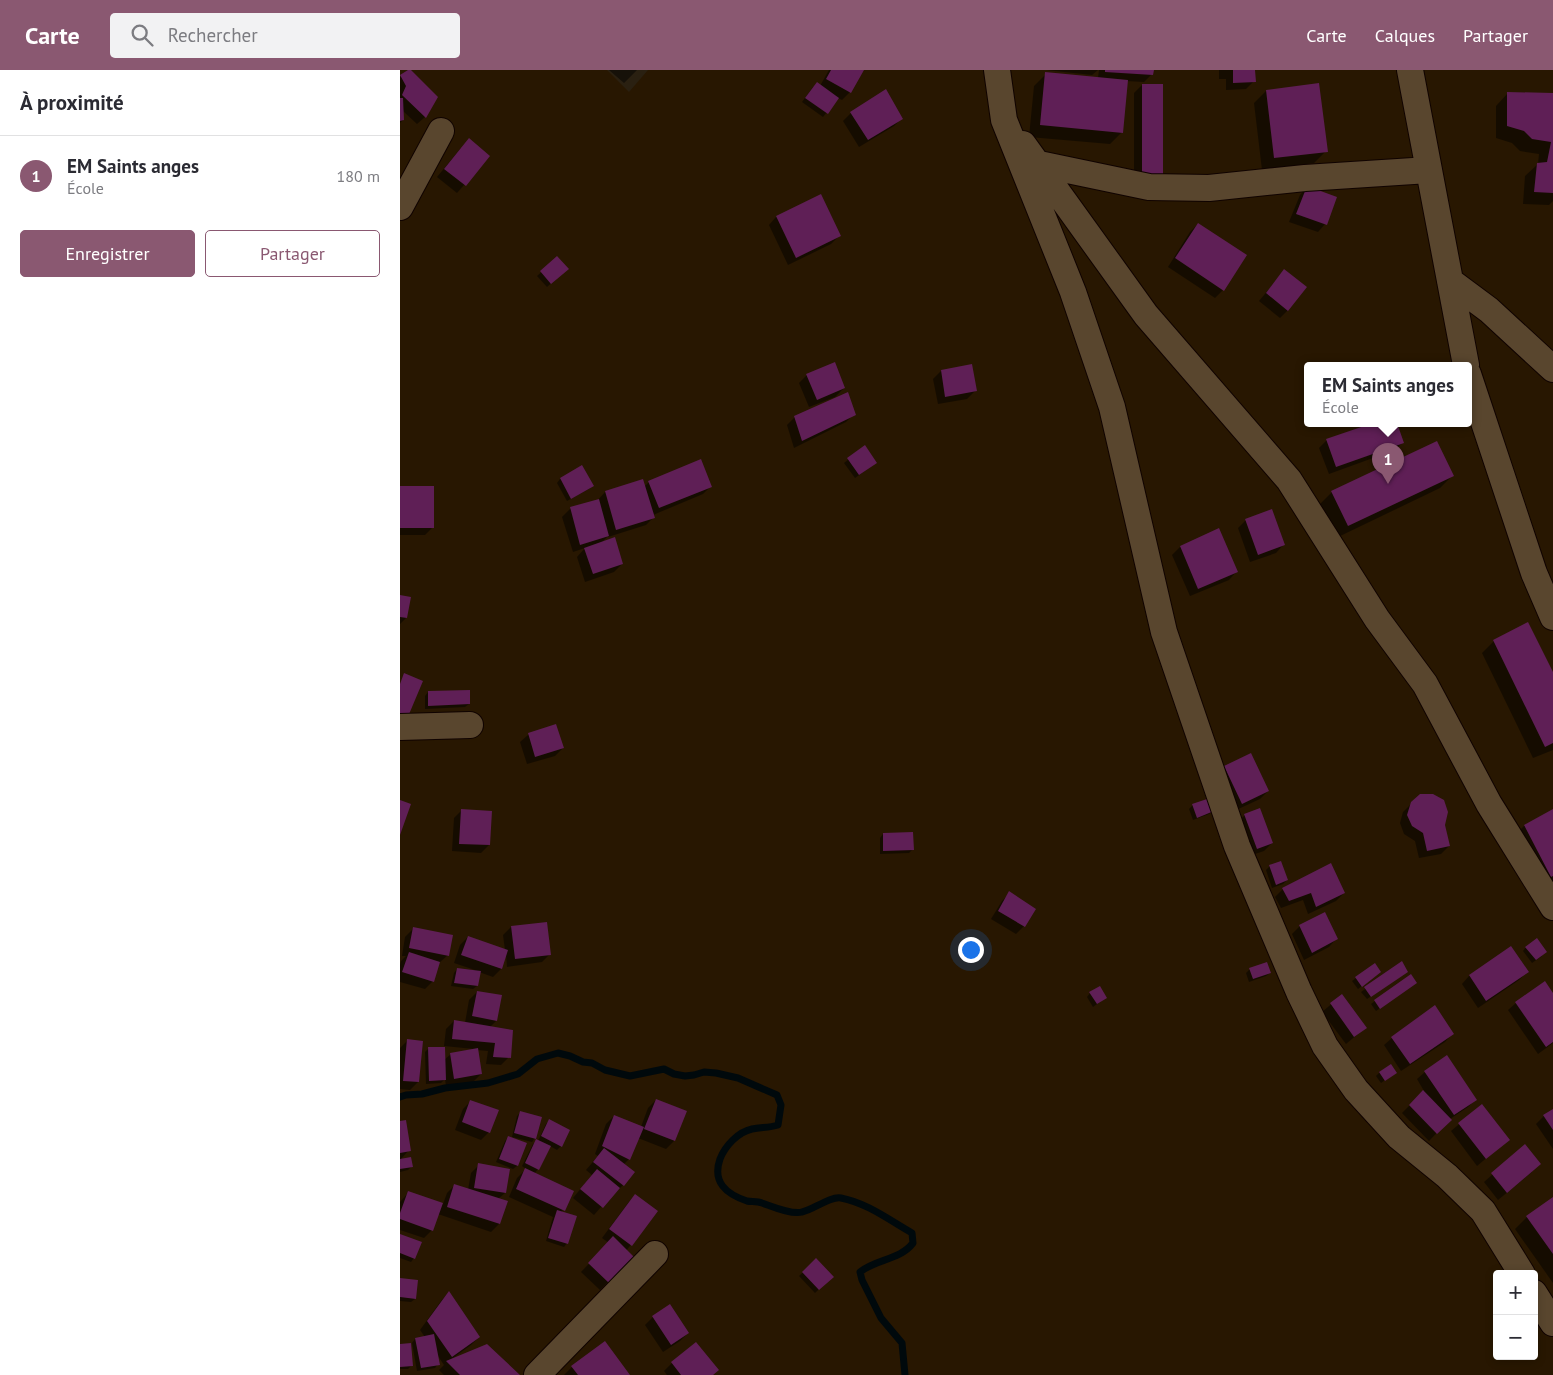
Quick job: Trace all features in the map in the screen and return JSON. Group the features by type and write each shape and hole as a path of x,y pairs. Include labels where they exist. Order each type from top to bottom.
{"street":[{"path":"997,70 1004,120 1073,292 1112,407 1164,632 1237,846 1299,992 1325,1046 1356,1090 1399,1137 1447,1176 1483,1211 1520,1270"},
{"path":"1410,70 1465,362"},
{"path":"1004,120 1039,164 1146,315 1289,480 1378,619 1425,684 1489,804 1553,907"},
{"path":"400,207 441,130"},
{"path":"1039,164 1149,187 1179,188 1209,188 1305,178 1429,170"},
{"path":"1450,281 1489,310 1553,369"},
{"path":"1472,386 1534,573 1553,617"},
{"path":"400,727 470,725"},
{"path":"537,1375 655,1254"},
{"path":"1538,1299 1553,1323"}],"shaded area":[{"path":"607,70 648,70 629,92"}],"building":[{"path":"411,70 438,97 426,118 402,95 406,86 400,75"},
{"path":"831,70 864,70 851,93 826,79"},
{"path":"1105,70 1154,70 1153,75 1105,72"},
{"path":"1233,70 1255,70 1256,82 1233,83"},
{"path":"1045,72 1128,80 1123,133 1040,125"},
{"path":"817,82 839,98 828,114 805,98"},
{"path":"1319,83 1328,152 1274,158 1266,90"},
{"path":"1142,84 1163,84 1163,175 1142,176"},
{"path":"886,89 903,119 868,140 850,112"},
{"path":"1507,92 1553,93 1553,193 1534,192 1537,163 1547,162 1551,142 1532,139 1524,131 1507,126"},
{"path":"400,98 403,98 404,120 400,121"},
{"path":"469,138 490,156 466,186 444,169"},
{"path":"1307,186 1337,197 1327,225 1296,214"},
{"path":"821,194 841,236 796,258 776,216"},
{"path":"1198,223 1247,255 1224,291 1175,258"},
{"path":"557,256 569,269 551,284 540,271"},
{"path":"1284,269 1307,287 1288,311 1266,293"},
{"path":"835,362 845,388 817,400 806,374"},
{"path":"972,364 977,391 945,397 941,370"},
{"path":"848,392 856,415 802,441 794,416"},
{"path":"1361,427 1398,427 1404,443 1336,467 1326,439"},
{"path":"1437,441 1454,476 1348,526 1331,491"},
{"path":"865,445 877,463 859,475 847,458"},
{"path":"701,459 712,487 659,508 648,481"},
{"path":"582,465 594,486 571,499 560,478"},
{"path":"643,479 655,518 616,530 605,491"},
{"path":"400,486 434,486 434,528 400,528"},
{"path":"599,499 609,536 580,545 570,507"},
{"path":"1272,509 1285,545 1258,555 1245,519"},
{"path":"1219,528 1238,572 1198,589 1180,546"},
{"path":"615,537 623,564 593,574 584,548"},
{"path":"400,595 411,597 407,618 400,617"},
{"path":"1528,622 1553,672 1553,743 1545,747 1493,640"},
{"path":"404,673 423,681 407,719 400,716 400,684"},
{"path":"470,690 470,704 428,706 428,691"},
{"path":"556,724 564,748 535,757 528,733"},
{"path":"1251,753 1269,791 1242,804 1224,766"},
{"path":"1420,794 1433,794 1444,800 1448,812 1445,825 1450,846 1427,851 1423,833 1412,826 1407,815 1411,802"},
{"path":"1210,798 1214,811 1197,818 1192,804"},
{"path":"400,800 411,804 400,835"},
{"path":"1260,808 1273,843 1257,849 1244,814"},
{"path":"461,809 492,811 490,845 459,844"},
{"path":"1553,809 1553,876 1551,877 1524,825"},
{"path":"913,832 914,850 883,851 883,833"},
{"path":"1281,861 1288,880 1276,885 1269,865"},
{"path":"1331,863 1345,893 1316,907 1311,893 1289,901 1282,888"},
{"path":"1009,891 1036,909 1025,927 998,911"},
{"path":"1325,912 1338,939 1312,953 1299,925"},
{"path":"547,922 551,955 515,959 511,926"},
{"path":"413,927 453,935 449,956 409,948"},
{"path":"468,936 508,950 502,969 461,955"},
{"path":"1537,938 1547,952 1536,960 1525,947"},
{"path":"1511,946 1529,972 1486,1001 1469,975"},
{"path":"409,952 440,962 434,982 402,972"},
{"path":"1402,961 1408,972 1371,997 1364,987"},
{"path":"1267,962 1271,973 1253,979 1249,968"},
{"path":"1375,963 1381,972 1362,987 1355,977"},
{"path":"457,968 481,971 478,986 454,983"},
{"path":"1411,974 1417,983 1380,1009 1374,1000"},
{"path":"1545,981 1553,993 1553,1042 1546,1047 1515,1002"},
{"path":"1100,986 1107,998 1097,1004 1089,992"},
{"path":"477,991 502,995 497,1021 472,1016"},
{"path":"1342,994 1367,1028 1354,1037 1330,1003"},
{"path":"1435,1005 1454,1034 1410,1064 1391,1037"},
{"path":"454,1020 513,1030 511,1058 493,1057 495,1043 452,1039"},
{"path":"407,1039 423,1041 419,1082 403,1081"},
{"path":"428,1047 445,1047 446,1080 429,1081"},
{"path":"478,1048 482,1074 454,1079 450,1053"},
{"path":"1447,1055 1477,1100 1454,1115 1424,1071"},
{"path":"1391,1064 1397,1073 1385,1081 1379,1072"},
{"path":"1423,1090 1452,1120 1437,1134 1409,1105"},
{"path":"656,1099 687,1111 675,1141 644,1129"},
{"path":"470,1100 499,1110 490,1133 462,1122"},
{"path":"1482,1104 1510,1140 1486,1159 1458,1123"},
{"path":"1553,1109 1553,1130 1543,1115"},
{"path":"520,1111 542,1117 536,1139 514,1133"},
{"path":"614,1115 644,1127 630,1160 602,1146"},
{"path":"549,1119 570,1130 562,1147 541,1136"},
{"path":"406,1120 411,1151 400,1153 400,1121"},
{"path":"508,1136 527,1143 518,1166 499,1159"},
{"path":"536,1139 551,1146 539,1170 525,1163"},
{"path":"1525,1144 1541,1164 1507,1193 1491,1173"},
{"path":"604,1148 635,1172 624,1186 593,1162"},
{"path":"411,1157 413,1167 400,1169 400,1159"},
{"path":"478,1163 510,1169 506,1193 474,1188"},
{"path":"525,1168 574,1191 565,1211 516,1189"},
{"path":"597,1169 620,1188 603,1208 580,1189"},
{"path":"454,1184 508,1201 500,1224 447,1207"},
{"path":"408,1191 443,1203 433,1231 400,1219 400,1213"},
{"path":"635,1194 658,1211 632,1246 609,1229"},
{"path":"1553,1197 1553,1254 1526,1216"},
{"path":"557,1210 577,1216 568,1244 548,1238"},
{"path":"400,1234 422,1242 415,1259 400,1253"},
{"path":"613,1236 634,1257 609,1283 588,1263"},
{"path":"816,1258 834,1277 819,1290 802,1272"},
{"path":"400,1278 418,1280 416,1299 400,1297"},
{"path":"449,1291 480,1337 452,1357 427,1321"},
{"path":"670,1304 689,1333 671,1345 652,1316"},
{"path":"434,1334 440,1365 421,1368 415,1338"},
{"path":"605,1341 630,1375 578,1375 571,1366"},
{"path":"696,1342 719,1370 713,1375 681,1375 671,1362"},
{"path":"411,1343 413,1366 400,1367 400,1344"},
{"path":"487,1344 520,1375 460,1375 446,1361"}],"waterway":[{"path":"400,1097 445,1088 488,1083 518,1074 537,1059 558,1053 583,1062 592,1063 605,1070 630,1076 664,1069 674,1074 685,1076 704,1072 716,1073 738,1078 777,1095 781,1105 778,1125 755,1128 742,1133 733,1140 725,1149 720,1159 718,1167 719,1181 727,1191 739,1198 798,1213 837,1198 851,1200 878,1212 912,1233 913,1243 908,1249 873,1264 860,1272 862,1280 881,1318 902,1343 905,1375"}],"place":[{"name":"EM Saints anges","path":"1388,484"}]}
